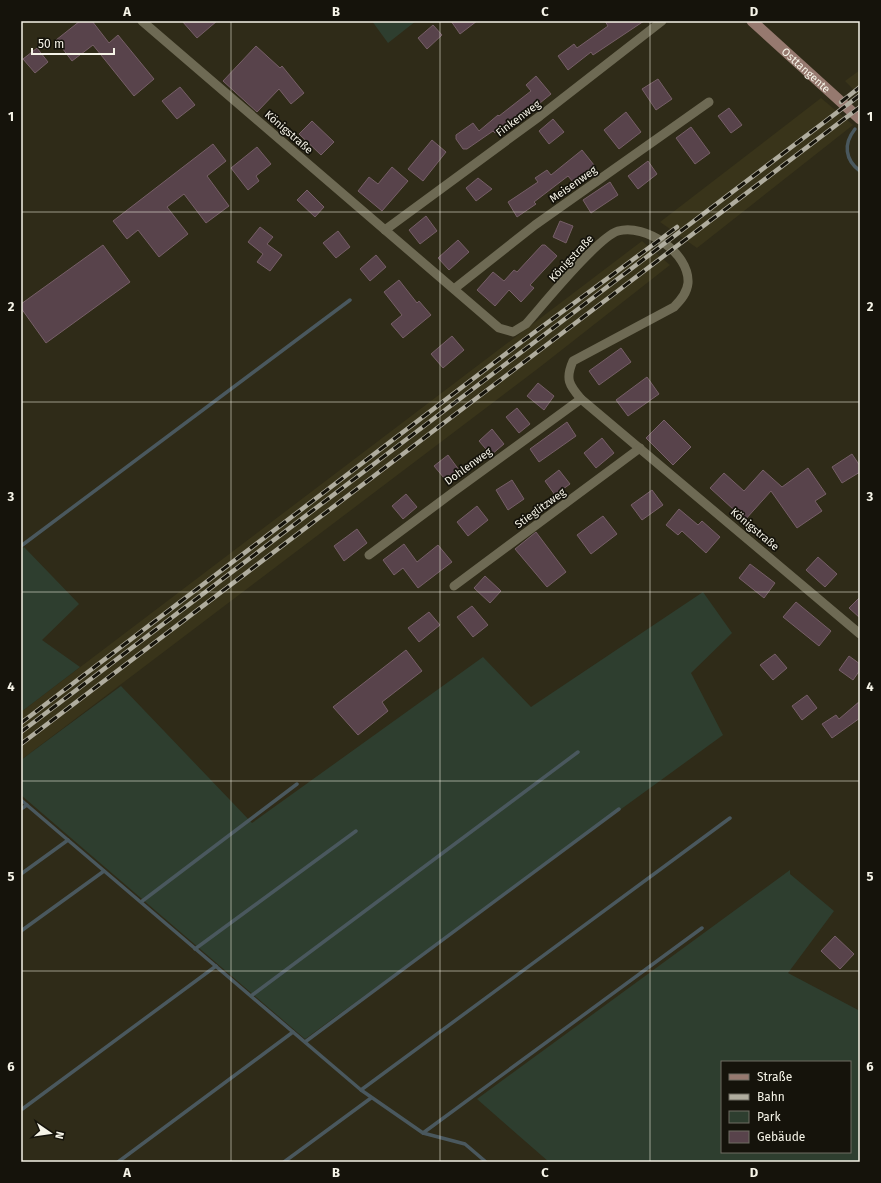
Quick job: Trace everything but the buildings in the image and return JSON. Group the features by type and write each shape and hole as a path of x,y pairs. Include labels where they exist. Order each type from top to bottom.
{"main road":[{"name":"Osttangente","path":"752,21 860,119"}],"street":[{"name":"Königstraße","path":"142,21 499,328 513,332 526,324 601,242 617,231 633,230 652,235 671,249 684,269 688,283 684,296 674,306 573,361 568,370 568,379 572,388 581,399 860,634"},
{"name":"Finkenweg","path":"385,230 540,116 662,21"},
{"name":"Meisenweg","path":"454,289 535,225 709,102"},
{"name":"Dohlenweg","path":"369,556 452,493 581,399"},
{"name":"Stieglitzweg","path":"454,586 640,448"}],"shaded area":[{"path":"860,70 860,96 845,81"},
{"path":"821,98 853,125 697,248 660,222"},
{"path":"642,241 670,265 540,367 21,760 21,712"}],"green space":[{"path":"372,21 416,21 388,43"},
{"path":"24,547 79,604 42,640 80,667 21,712 21,549"},
{"path":"703,592 732,633 691,673 723,735 305,1039 21,795 21,760 121,686 252,823 483,657 531,707"},
{"path":"790,870 790,874 834,911 788,973 860,1011 860,1162 549,1162 477,1099"}],"waterway":[{"path":"855,129 849,140 847,152 851,162 860,171"},
{"path":"21,546 350,300"},
{"path":"251,996 578,752"},
{"path":"141,902 297,784"},
{"path":"21,800 361,1090 423,1133 465,1144 486,1162"},
{"path":"21,809 27,805"},
{"path":"305,1042 619,809"},
{"path":"361,1090 730,818"},
{"path":"195,949 356,831"},
{"path":"21,874 68,840"},
{"path":"21,931 104,871"},
{"path":"423,1133 702,928"},
{"path":"21,1110 216,966"},
{"path":"118,1162 293,1032"},
{"path":"284,1162 371,1098"}],"railway":[{"path":"841,102 860,87"},
{"path":"21,732 860,95"},
{"path":"21,744 860,107"},
{"path":"21,723 524,340 677,227"}]}
